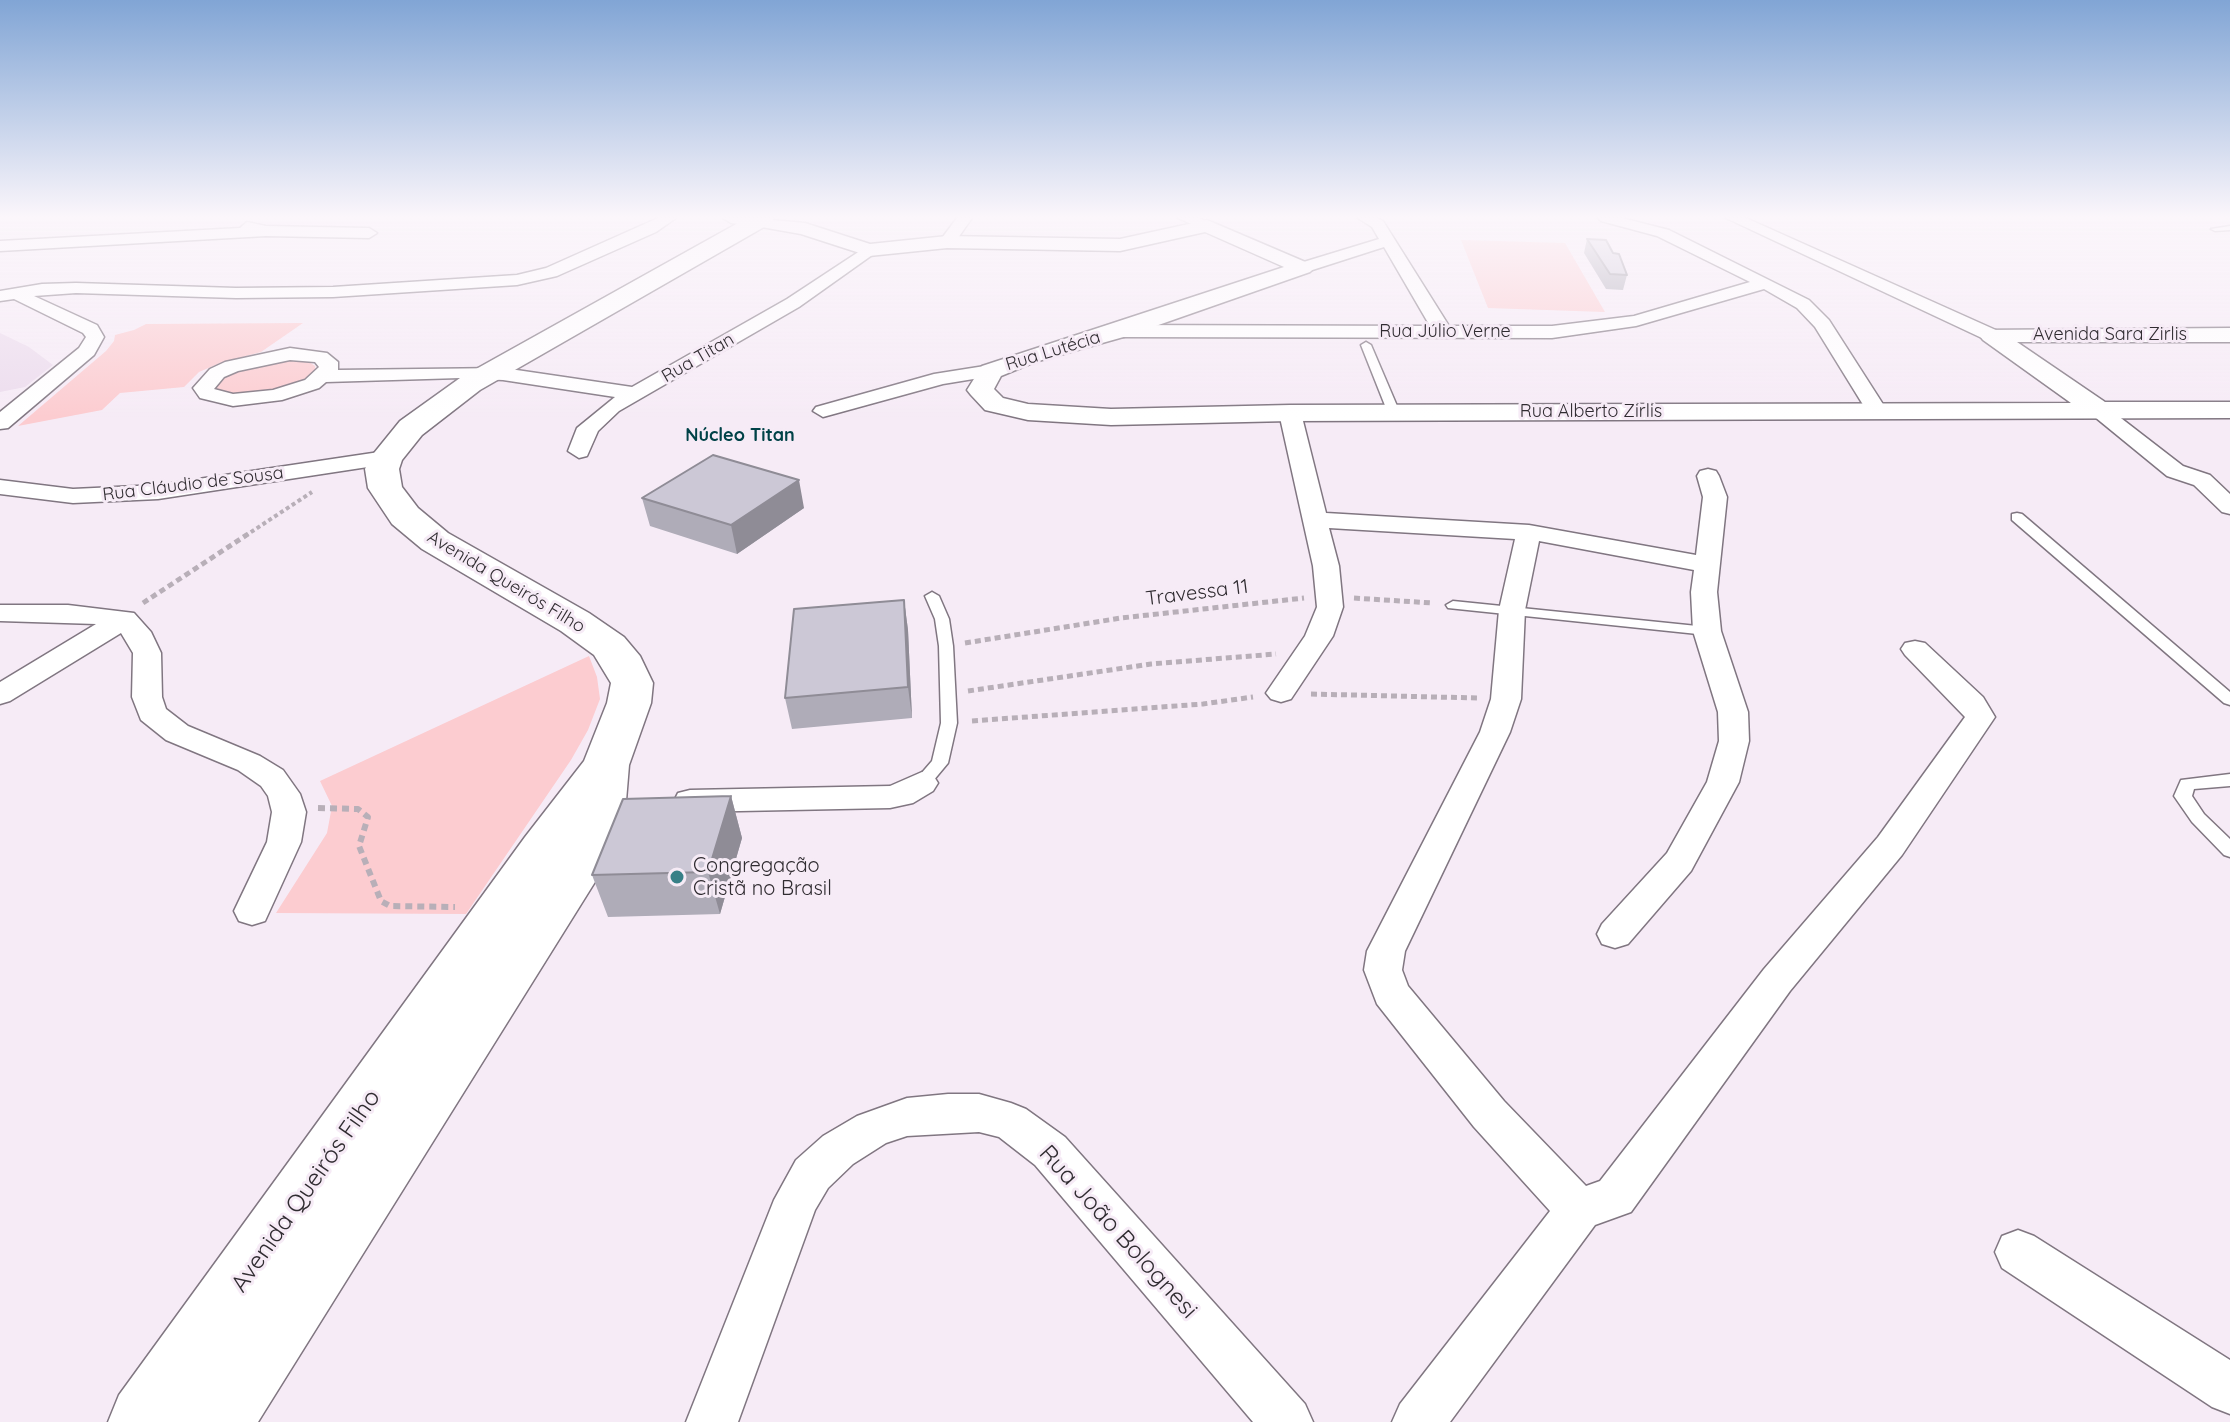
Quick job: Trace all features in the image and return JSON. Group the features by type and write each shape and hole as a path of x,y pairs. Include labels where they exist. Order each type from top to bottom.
{"main road":[{"path":"386,458 424,416 485,375 645,284"},
{"name":"Avenida Queirós Filho","path":"146,1422 359,1156 598,837 615,795 622,727 632,683 619,656 596,635 418,530 385,488 382,469 386,458"},
{"name":"Avenida Queirós Filho","path":"215,1422 359,1156"}],"street":[{"path":"4,293 76,288 290,293 470,284"},
{"name":"Rua Titan","path":"579,451 588,428 612,407 793,303 820,284"},
{"name":"Rua Lutécia","path":"991,371 1062,345 1119,331 1255,284"},
{"path":"1414,284 1443,332"},
{"name":"Rua Júlio Verne","path":"1119,331 1552,332 1610,326 1693,306 1761,284"},
{"path":"1767,284 1803,304 1822,324 1877,412"},
{"path":"1880,284 1991,335 2097,409 2175,471 2202,480 2230,480"},
{"path":"0,423 87,351 95,337 90,329 4,293"},
{"name":"Avenida Sara Zirlis","path":"1991,335 2230,335"},
{"path":"324,376 329,368 328,362 320,357 280,355 232,366 207,381 203,388 217,399 253,400 295,391 324,376 460,372 503,374 636,394"},
{"path":"823,411 941,378 991,371"},
{"name":"Rua Alberto Zirlis","path":"991,371 980,390 994,404 1028,412 1142,417 1290,413 2230,410"},
{"path":"1281,693 1319,636 1330,607 1315,520 1290,413"},
{"name":"Rua Cláudio de Sousa","path":"0,487 73,496 142,493 386,458"},
{"path":"1615,934 1679,862 1723,782 1734,741 1733,712 1707,631 1704,592 1715,497 1708,476"},
{"path":"2202,480 2230,507"},
{"path":"1315,520 1529,532 1706,565"},
{"path":"1529,532 1512,610 1506,699 1495,732 1463,800 1386,951 1383,970 1391,993 1489,1114 1579,1210"},
{"path":"0,613 68,613 124,619 141,638 147,653 147,697 152,713 177,733 249,763 272,778 284,794 289,812 284,842 252,911"},
{"path":"0,695 124,619"},
{"path":"1418,1422 1579,1210 1615,1197 1777,980 1890,846 1980,717 1972,704 1915,649"},
{"path":"615,795 890,797 902,795 922,783"},
{"name":"Rua João Bolognesi","path":"712,1422 796,1200 812,1174 838,1150 872,1129 907,1117 979,1113 1011,1122 1050,1151 1287,1422"},
{"path":"2018,1252 2230,1389"}],"lane":[{"path":"1366,345 1394,413"},
{"path":"2017,517 2230,700"},
{"path":"922,783 940,763 949,723 946,646 942,619 932,596"},
{"path":"1453,605 1707,631"},
{"path":"2230,780 2187,784 2183,796 2198,818 2230,850"}],"path":[{"path":"124,619 139,605 313,492"},
{"name":"Travessa 11","path":"946,646 1121,618 1329,596 1453,605"},
{"path":"947,694 1151,664 1309,651"},
{"path":"949,723 1203,704 1281,693 1506,699"},
{"path":"332,806 358,809 368,817 359,846 381,901 390,906 471,907"}],"shaded area":[{"path":"1479,284 1589,284 1605,312 1488,308"},
{"path":"303,323 261,352 199,372 184,387 120,393 102,410 18,426 106,351 115,335 146,324"},
{"path":"0,333 29,347 53,365 25,387 0,392"},
{"path":"285,360 309,362 315,366 316,372 288,389 240,397 219,392 216,387 227,375 239,369"},
{"path":"589,656 597,677 600,699 588,730 571,760 466,914 276,913 327,833 332,806 320,781"}],"building":[{"path":"713,455 799,480 731,525 642,498"},
{"path":"904,600 908,687 785,698 794,609"},
{"path":"731,796 708,872 592,875 623,799"}],"place":[{"name":"Congregação Cristã no Brasil","path":"677,877"}],"district":[{"name":"Núcleo Titan","path":"740,436"}]}
